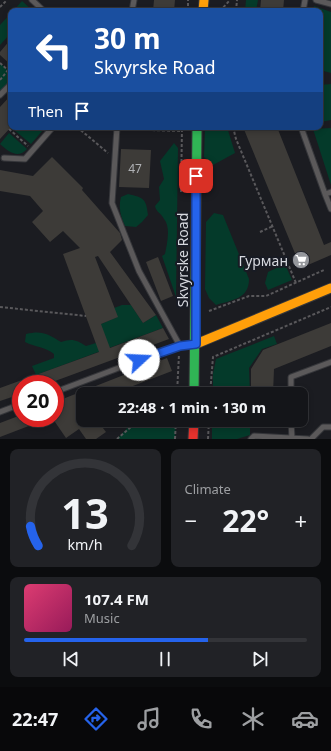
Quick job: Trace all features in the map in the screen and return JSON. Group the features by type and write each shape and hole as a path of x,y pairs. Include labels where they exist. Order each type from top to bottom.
{"main road":[{"name":"Skvyrske Road","path":"194,387 196,344 197,130"},
{"path":"196,344 331,288"},
{"path":"193,439 194,427"}],"lane":[{"path":"32,0 41,8"},
{"path":"316,0 331,4"},
{"path":"0,95 8,87"},
{"path":"4,158 26,159 50,130"},
{"path":"117,130 111,196 114,210 139,271 180,346"},
{"path":"302,130 331,209"},
{"path":"325,194 331,192"},
{"path":"64,389 180,346 196,344"},
{"path":"291,387 291,377 331,362"},
{"path":"0,412 12,407"},
{"path":"292,427 292,438"},
{"path":"252,439 254,436 309,439 323,427 331,427"}],"path":[{"path":"0,7 7,0"},
{"path":"223,8 230,0"},
{"path":"0,64 8,70 0,80"},
{"path":"10,130 33,150"},
{"path":"80,130 114,159"},
{"path":"150,130 182,131"},
{"path":"234,130 236,139 296,283"},
{"path":"260,232 273,226"},
{"path":"206,312 248,296 266,296 324,270"},
{"path":"0,307 86,316"},
{"path":"210,387 212,357 331,307"},
{"path":"177,386 178,367"},
{"path":"117,439 131,427"},
{"path":"175,439 176,427"},
{"path":"208,439 209,427"}],"green space":[{"path":"246,0 258,0 257,8 245,8"},
{"path":"22,1 30,8 16,8"},
{"path":"323,9 331,12 331,73 323,71"},
{"path":"8,16 8,36 0,45 0,25"},
{"path":"0,63 8,70 8,87 0,95"},
{"path":"331,84 331,120 323,122 323,85"},
{"path":"323,128 331,128 331,185 313,130 323,130"},
{"path":"14,130 43,130 31,144"},
{"path":"205,130 228,130 235,153 213,165 204,157"},
{"path":"9,133 27,149 24,152 17,154 10,152 0,144"},
{"path":"174,143 178,148 176,297 162,256 165,254 167,245 167,226 163,217 156,210 155,206 160,200 159,187 164,179 160,161"},
{"path":"128,194 141,198 146,205 148,215 136,227 125,226 121,216 121,197"},
{"path":"214,213 223,215 249,279 248,286 243,295 233,300 216,305 209,298 205,289 206,222"},
{"path":"285,264 292,280 268,290 265,283 268,272"},
{"path":"122,305 131,305 143,323 156,315 163,328 36,375 32,366 54,358 54,354 48,350 25,342 26,334 36,332 41,333 61,342 74,340 86,346 96,343 101,324 117,317 114,308"},
{"path":"274,336 277,344 262,349 249,368 250,387 213,387 213,374 216,359"},
{"path":"128,427 176,427 175,439 117,439"},
{"path":"212,427 250,427 250,435 237,439 212,439"}],"building":[{"path":"154,0 175,0 174,8 153,8"},
{"path":"261,0 284,0 283,8 260,8"},
{"path":"8,43 8,62 0,55 0,52"},
{"path":"8,98 8,130 0,139 0,107"},
{"path":"244,130 278,130 324,245 331,242 331,255 301,268"},
{"path":"121,149 151,150 149,188 119,187"},
{"path":"52,157 83,188 82,190 120,233 122,240 110,252 156,315 143,323 98,256 95,257 118,317 101,324 110,348 163,328 169,339 64,378 64,375 36,375 99,352 63,254 80,248 63,231 50,242 32,222 43,211 30,196 0,191 0,170 33,176"},
{"path":"158,257 173,296 161,301 146,262"},
{"path":"331,323 331,346 274,369 273,387 251,387 251,369 263,350"},
{"path":"167,358 172,371 130,387 93,387"},
{"path":"12,384 12,397 0,401 0,388"},
{"path":"76,394 76,427 102,427 106,432 96,439 86,439 79,429 66,438 58,427 64,427 64,398"},
{"path":"12,418 12,427 26,427 0,437 0,423"}],"traffic: fast":[{"path":"194,387 197,130"}],"traffic: slow":[{"path":"203,8 204,0"},
{"path":"196,344 331,288"}],"traffic: jam":[{"path":"193,439 194,427"}],"place":[{"name":"Гурман","path":"301,260"}],"route":[{"path":"139,360 180,346 196,344 196,176"}]}
